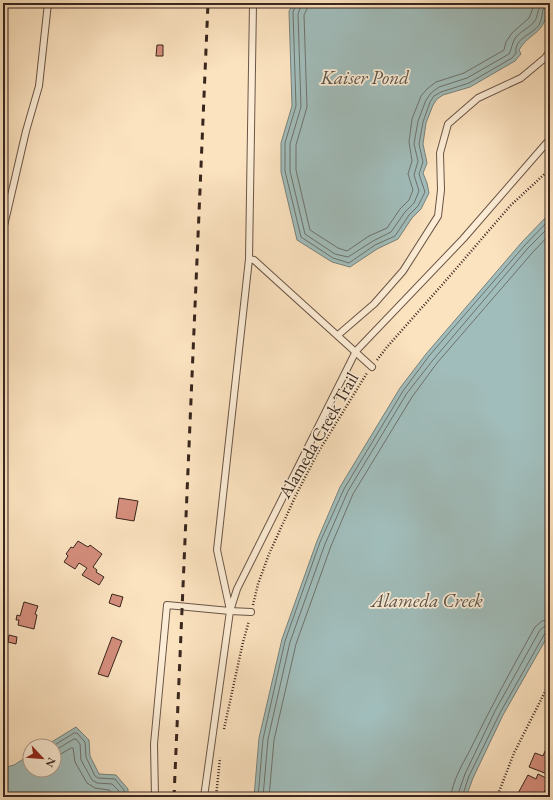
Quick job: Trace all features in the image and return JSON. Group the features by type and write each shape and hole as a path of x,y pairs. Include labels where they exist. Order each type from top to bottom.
{"lane":[{"path":"3,230 26,131 39,86 48,3"},
{"path":"230,612 217,550 249,259 253,3"},
{"path":"338,335 374,304 403,271 438,216 441,190 440,153 448,124 478,98 521,78 545,58 550,51"},
{"path":"204,797 230,612 237,589 356,351 463,239 550,139"},
{"path":"249,259 254,260 372,367"},
{"path":"155,797 154,744 167,605 230,612 251,612"}],"path":[{"name":"Alameda Creek Trail","path":"224,731 243,642 258,584 269,554 317,454 387,346 442,286 510,206 550,169"},
{"path":"497,797 514,753 550,682"},
{"path":"216,797 221,753"}],"water":[{"name":"Kaiser Pond","path":"294,3 550,3 550,10 547,12 542,25 523,44 519,50 521,54 515,61 470,87 443,95 437,99 426,123 423,144 427,163 423,173 429,193 421,209 412,218 398,239 377,249 350,267 332,262 297,240 281,172 281,143 292,106 289,11"},
{"name":"Alameda Creek","path":"550,213 550,632 503,715 473,778 466,797 254,797 259,738 282,639 317,541 340,487 400,388 426,354 522,242"},
{"path":"76,727 89,740 90,756 99,774 116,775 128,789 128,795 126,797 3,797 3,768 14,765 22,760 22,778 62,778 62,738 58,738"}],"building":[{"path":"157,45 163,45 163,56 156,56"},
{"path":"119,498 138,501 134,521 116,518"},
{"path":"78,541 88,547 90,545 102,554 93,567 97,570 96,572 104,577 99,585 82,575 87,568 79,563 75,569 64,562 68,556 66,554"},
{"path":"112,594 123,597 120,607 109,603"},
{"path":"24,602 38,606 35,614 37,615 34,629 18,625 19,620 16,620 17,615 20,616"},
{"path":"9,635 17,637 16,644 8,642"},
{"path":"112,637 122,641 108,677 98,674"},
{"path":"545,751 550,753 550,775 529,767 535,753 543,756"},
{"path":"538,774 550,780 542,797 535,795 533,797 516,797 528,775 536,779"}],"railway":[{"path":"174,797 208,3"}]}
